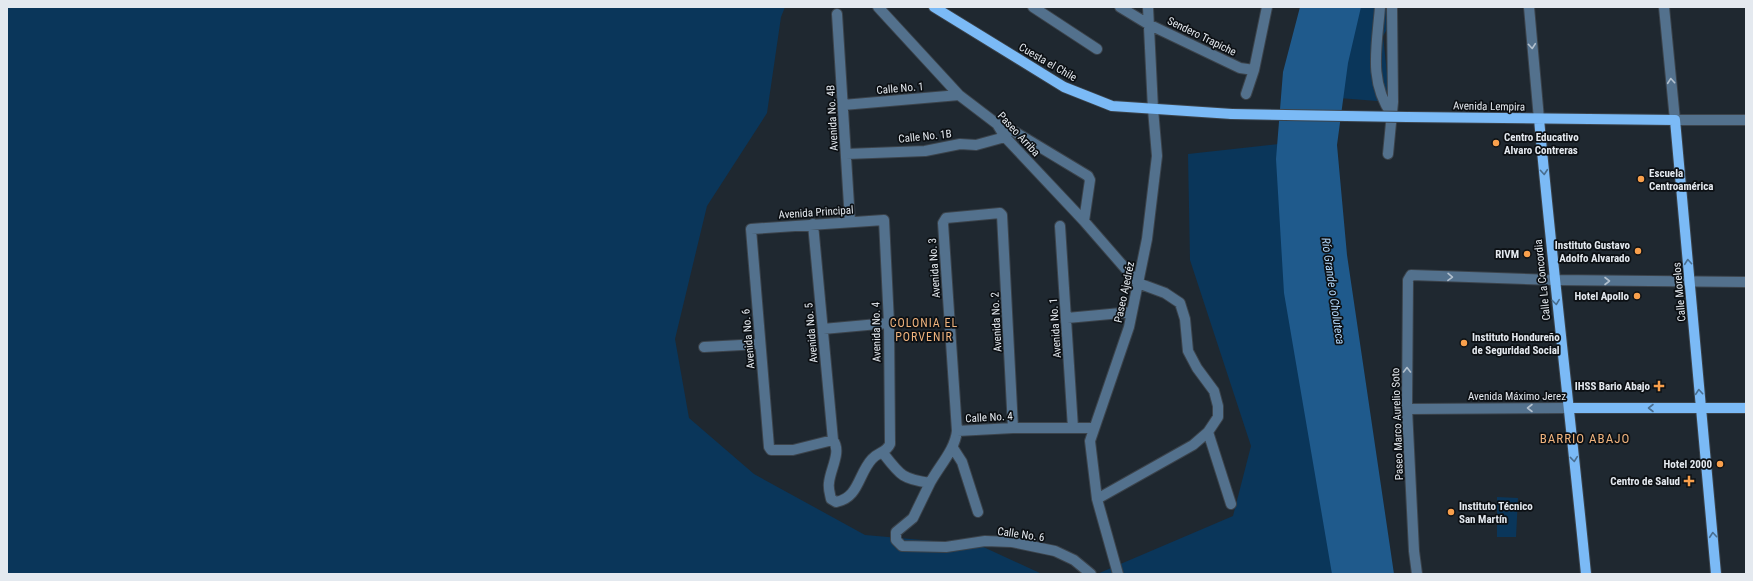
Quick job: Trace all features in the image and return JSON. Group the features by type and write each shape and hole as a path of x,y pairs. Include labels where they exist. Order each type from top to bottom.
{"main road":[{"name":"Cuesta el Chile","path":"934,7 1064,87 1112,106 1232,114"},
{"name":"Avenida Lempira","path":"1232,114 1675,120"},
{"name":"Calle La Concordia","path":"1539,119 1554,280 1586,574"},
{"name":"Calle Morelos","path":"1675,120 1716,574"},
{"name":"Avenida Máximo Jerez","path":"1569,408 1746,408"}],"street":[{"name":"Paseo Arriba","path":"878,7 959,95 997,124 1006,137 1084,221 1138,284"},
{"path":"1034,7 1097,49"},
{"name":"Sendero Trapiche","path":"1120,7 1148,24 1240,68 1254,70"},
{"name":"Paseo Ajedréz","path":"1118,574 1097,499 1090,441 1129,327 1147,240 1157,156 1148,7"},
{"path":"1246,94 1254,70 1268,7"},
{"path":"1380,7 1375,69 1381,95 1392,115"},
{"path":"1388,154 1392,115 1392,7"},
{"name":"Calle La Concordia","path":"1529,7 1539,119"},
{"name":"Calle Morelos","path":"1664,7 1675,120"},
{"name":"Avenida No. 4B","path":"837,14 850,221"},
{"name":"Calle No. 1","path":"843,105 959,95"},
{"name":"Avenida Lempira","path":"1675,120 1746,120"},
{"path":"997,124 1015,132 1088,176 1090,180 1084,221"},
{"name":"Calle No. 1B","path":"846,154 925,151 960,144 976,145 1006,137"},
{"name":"Avenida No. 2","path":"943,223 946,218 1000,213 1002,215 1013,428"},
{"name":"Avenida Principal","path":"751,229 850,221 884,220"},
{"name":"Avenida No. 4","path":"883,453 890,444 889,323 884,220"},
{"name":"Avenida No. 3","path":"943,223 957,431"},
{"name":"Avenida No. 5","path":"813,224 833,440"},
{"name":"Avenida No. 1","path":"1060,226 1073,428"},
{"name":"Avenida No. 6","path":"751,229 769,447 771,450 793,450 833,440"},
{"name":"Paseo Marco Aurelio Soto","path":"1417,574 1414,551 1407,409 1408,280 1411,275 1554,280"},
{"path":"1554,280 1746,282"},
{"path":"1097,499 1192,446 1208,432 1218,417 1218,406 1214,391 1188,350 1185,318 1180,303 1165,293 1138,284"},
{"path":"1067,318 1132,312"},
{"path":"823,329 889,323"},
{"path":"704,347 760,344"},
{"name":"Avenida Máximo Jerez","path":"1407,409 1569,408"},
{"name":"Calle No. 4","path":"930,483 943,460 953,448 957,431 1013,428 1094,428"},
{"path":"1208,432 1231,504"},
{"path":"833,440 836,444 837,451 829,483 829,493 831,499 836,502 849,497 864,468 873,457 883,453 903,476 910,480 930,483"},
{"path":"953,448 962,462 978,512"},
{"name":"Calle No. 6","path":"930,483 913,518 896,532 896,540 902,546 946,547 985,541 1012,542 1056,551 1074,560 1091,574"}],"shaded area":[{"path":"7,7 785,7 781,17 767,113 707,206 675,339 689,418 754,474 865,535 979,545 1042,574 7,574"},
{"path":"1342,7 1394,7 1393,19 1383,36 1390,102 1326,97"},
{"path":"1296,142 1368,574 1097,574 1233,516 1251,446 1190,260 1188,154"},
{"path":"1497,497 1518,498 1516,537 1497,537"}],"water":[{"name":"Río Grande o Choluteca","path":"1300,7 1361,7 1348,63 1337,145 1347,255 1394,574 1332,574 1284,293 1276,159 1283,72"}],"place":[{"name":"Centro Educativo Alvaro Contreras","path":"1496,143"},
{"name":"Escuela Centroamérica","path":"1641,179"},
{"name":"Instituto Gustavo Adolfo Alvarado","path":"1638,251"},
{"name":"RIVM","path":"1527,254"},
{"name":"Hotel Apollo","path":"1637,296"},
{"name":"Instituto Hondureño de Seguridad Social","path":"1464,343"},
{"name":"IHSS Bario Abajo","path":"1659,386"},
{"name":"Hotel 2000","path":"1720,464"},
{"name":"Centro de Salud","path":"1689,481"},
{"name":"Instituto Técnico San Martín","path":"1451,512"}],"district":[{"name":"COLONIA EL PORVENIR","path":"924,330"},
{"name":"BARRIO ABAJO","path":"1585,438"}]}
